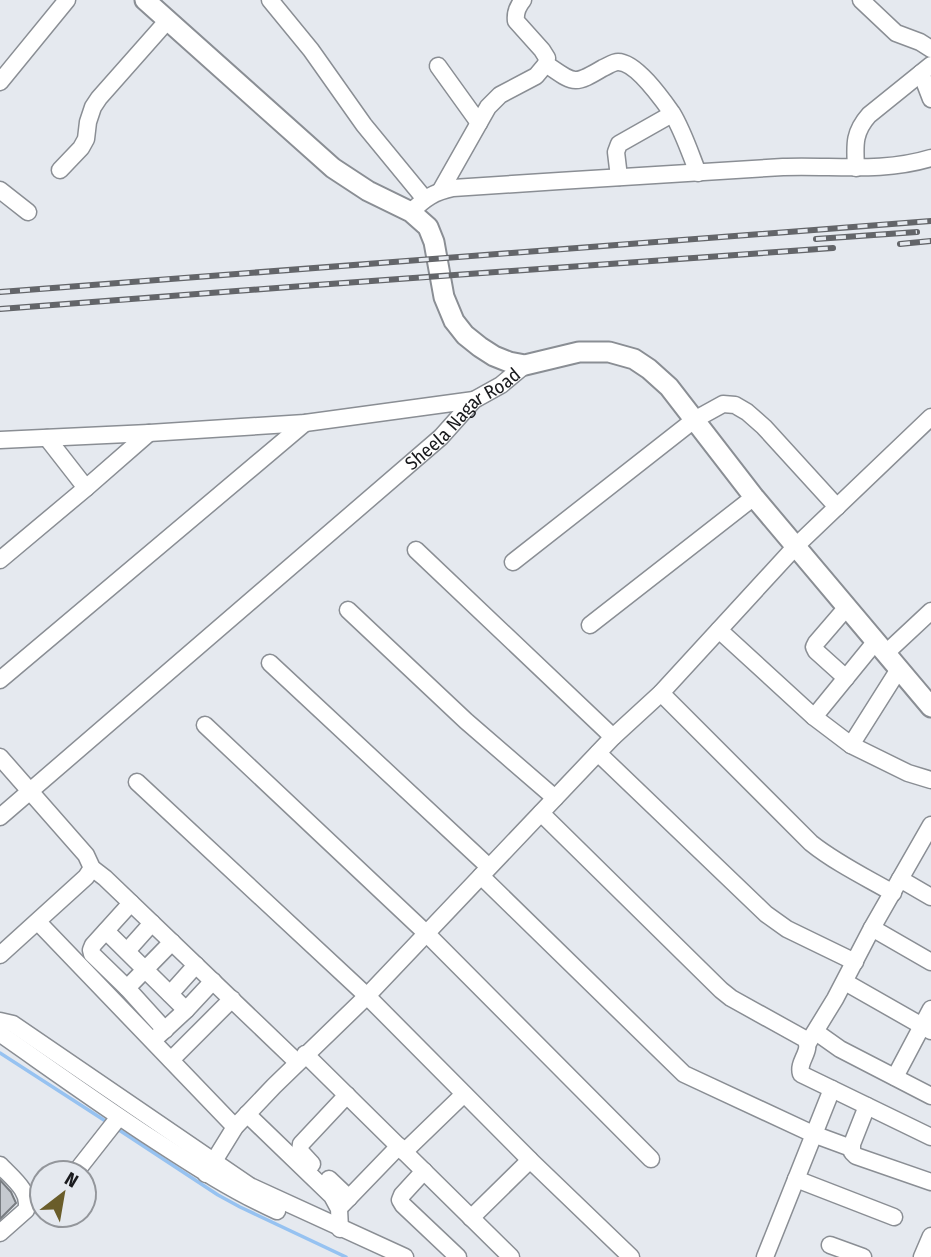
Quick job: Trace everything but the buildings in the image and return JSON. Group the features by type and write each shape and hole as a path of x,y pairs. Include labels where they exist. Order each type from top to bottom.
{"main road":[{"path":"145,0 332,168 368,191 418,205 434,242 444,297 454,321 465,335 494,356 524,365"},
{"name":"Sheela Nagar Road","path":"524,365 579,352 601,351 634,359 661,378 754,497 931,707"}],"street":[{"path":"0,82 67,0"},
{"path":"270,0 292,24 418,205 441,190 453,188 801,167 856,169 898,165 931,158"},
{"path":"441,190 488,107 500,95 536,76 546,64 547,58 542,50 516,21 517,8 523,0"},
{"path":"861,0 897,33 931,49"},
{"path":"60,170 81,148 93,107 99,98 168,20"},
{"path":"546,64 575,81 585,79 617,62 626,64 642,76 672,114 698,173"},
{"path":"438,66 479,123"},
{"path":"856,169 856,133 869,115 926,69 931,99"},
{"path":"619,177 616,152 620,144 672,114"},
{"path":"0,190 28,212"},
{"name":"Sheela Nagar Road","path":"0,817 441,437 474,400 501,385 524,365"},
{"path":"2,441 304,423 474,400"},
{"path":"513,562 694,420 723,404 735,405 764,427 836,508"},
{"path":"210,1168 235,1127 247,1114 367,996 613,737 661,693 796,546 931,417"},
{"path":"0,680 304,423"},
{"path":"0,559 149,433"},
{"path":"47,438 86,488"},
{"path":"590,625 754,497"},
{"path":"416,550 613,737"},
{"path":"846,678 814,647 847,607"},
{"path":"348,610 466,721 555,799"},
{"path":"814,717 846,678 881,647 931,611"},
{"path":"719,630 814,717 851,745 908,773 931,780"},
{"path":"271,663 485,872 684,1074 813,1134 851,1148"},
{"path":"851,745 899,669"},
{"path":"661,693 811,843 835,860 896,886 931,897"},
{"path":"205,725 427,934 651,1159"},
{"path":"598,753 766,914 787,929 855,962"},
{"path":"0,757 86,855 92,868 232,999 347,1095 506,1255"},
{"path":"137,782 367,996 631,1257"},
{"path":"541,813 730,998 805,1039 812,1037 840,1049 931,1096"},
{"path":"931,825 812,1037 800,1070 808,1078 931,1137"},
{"path":"0,955 86,877 92,868"},
{"path":"131,903 93,945 92,954 164,1030"},
{"path":"38,922 235,1127"},
{"path":"127,951 152,923"},
{"path":"873,928 931,962"},
{"path":"106,931 186,1010"},
{"path":"127,988 172,942"},
{"path":"170,994 197,965"},
{"path":"152,1042 212,981"},
{"path":"845,982 926,1028"},
{"path":"171,1060 232,999"},
{"path":"895,1077 926,1028 931,1009"},
{"path":"0,1021 13,1024 243,1195 378,1257"},
{"path":"0,1031 115,1123 405,1257"},
{"path":"765,1257 832,1089"},
{"path":"340,1229 344,1203 464,1094"},
{"path":"344,1203 300,1152 300,1148 347,1095"},
{"path":"867,1106 851,1148 852,1152 856,1156 931,1182"},
{"path":"247,1114 332,1196 344,1203"},
{"path":"86,1159 115,1123"},
{"path":"471,1218 530,1160"},
{"path":"0,1166 21,1188 27,1197 28,1205 26,1210 0,1233"},
{"path":"424,1171 400,1200 458,1257"},
{"path":"796,1179 894,1217"},
{"path":"922,1257 931,1236"},
{"path":"830,1245 863,1257"}],"waterway":[{"path":"0,1053 107,1122"},
{"path":"116,1128 218,1195 346,1257"}],"railway":[{"path":"0,292 931,221"},
{"path":"816,239 917,232"},
{"path":"900,244 931,241"},
{"path":"0,309 833,248"}]}
